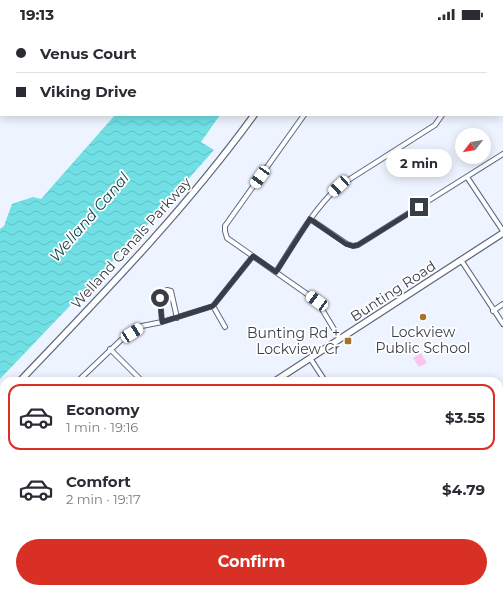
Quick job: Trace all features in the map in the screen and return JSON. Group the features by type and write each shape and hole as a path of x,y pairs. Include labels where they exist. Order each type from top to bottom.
{"main road":[{"name":"Welland Canals Parkway","path":"24,377 161,232 232,146 253,116"},
{"name":"Bunting Road","path":"281,377 503,232"}],"street":[{"path":"303,116 225,226 225,231 227,238 317,301 340,339"},
{"path":"276,272 325,198 339,186 435,125 441,116"},
{"path":"310,219 346,244 353,246 358,245 503,154"},
{"path":"467,177 503,232"},
{"path":"82,377 110,349 142,326 177,318 213,306 253,256"},
{"path":"461,260 493,311 503,324"},
{"path":"162,322 160,295 167,290 171,291 177,318"},
{"path":"493,311 503,304"},
{"path":"213,306 225,327"},
{"path":"110,349 137,377"},
{"path":"310,358 323,377"}],"shaded area":[{"path":"421,353 427,363 419,367 413,358"}],"water":[{"name":"Welland Canal","path":"114,116 219,116 201,142 214,150 152,220 2,377 0,377 0,229 4,226 12,204 33,197 41,199"}],"place":[{"name":"Lockview Public School","path":"423,317"},
{"name":"Bunting Rd + Lockview Cr","path":"348,341"}],"route":[{"path":"160,298 162,322 213,306 253,256 276,272 310,219 346,244 353,246 358,245 419,207"}]}
